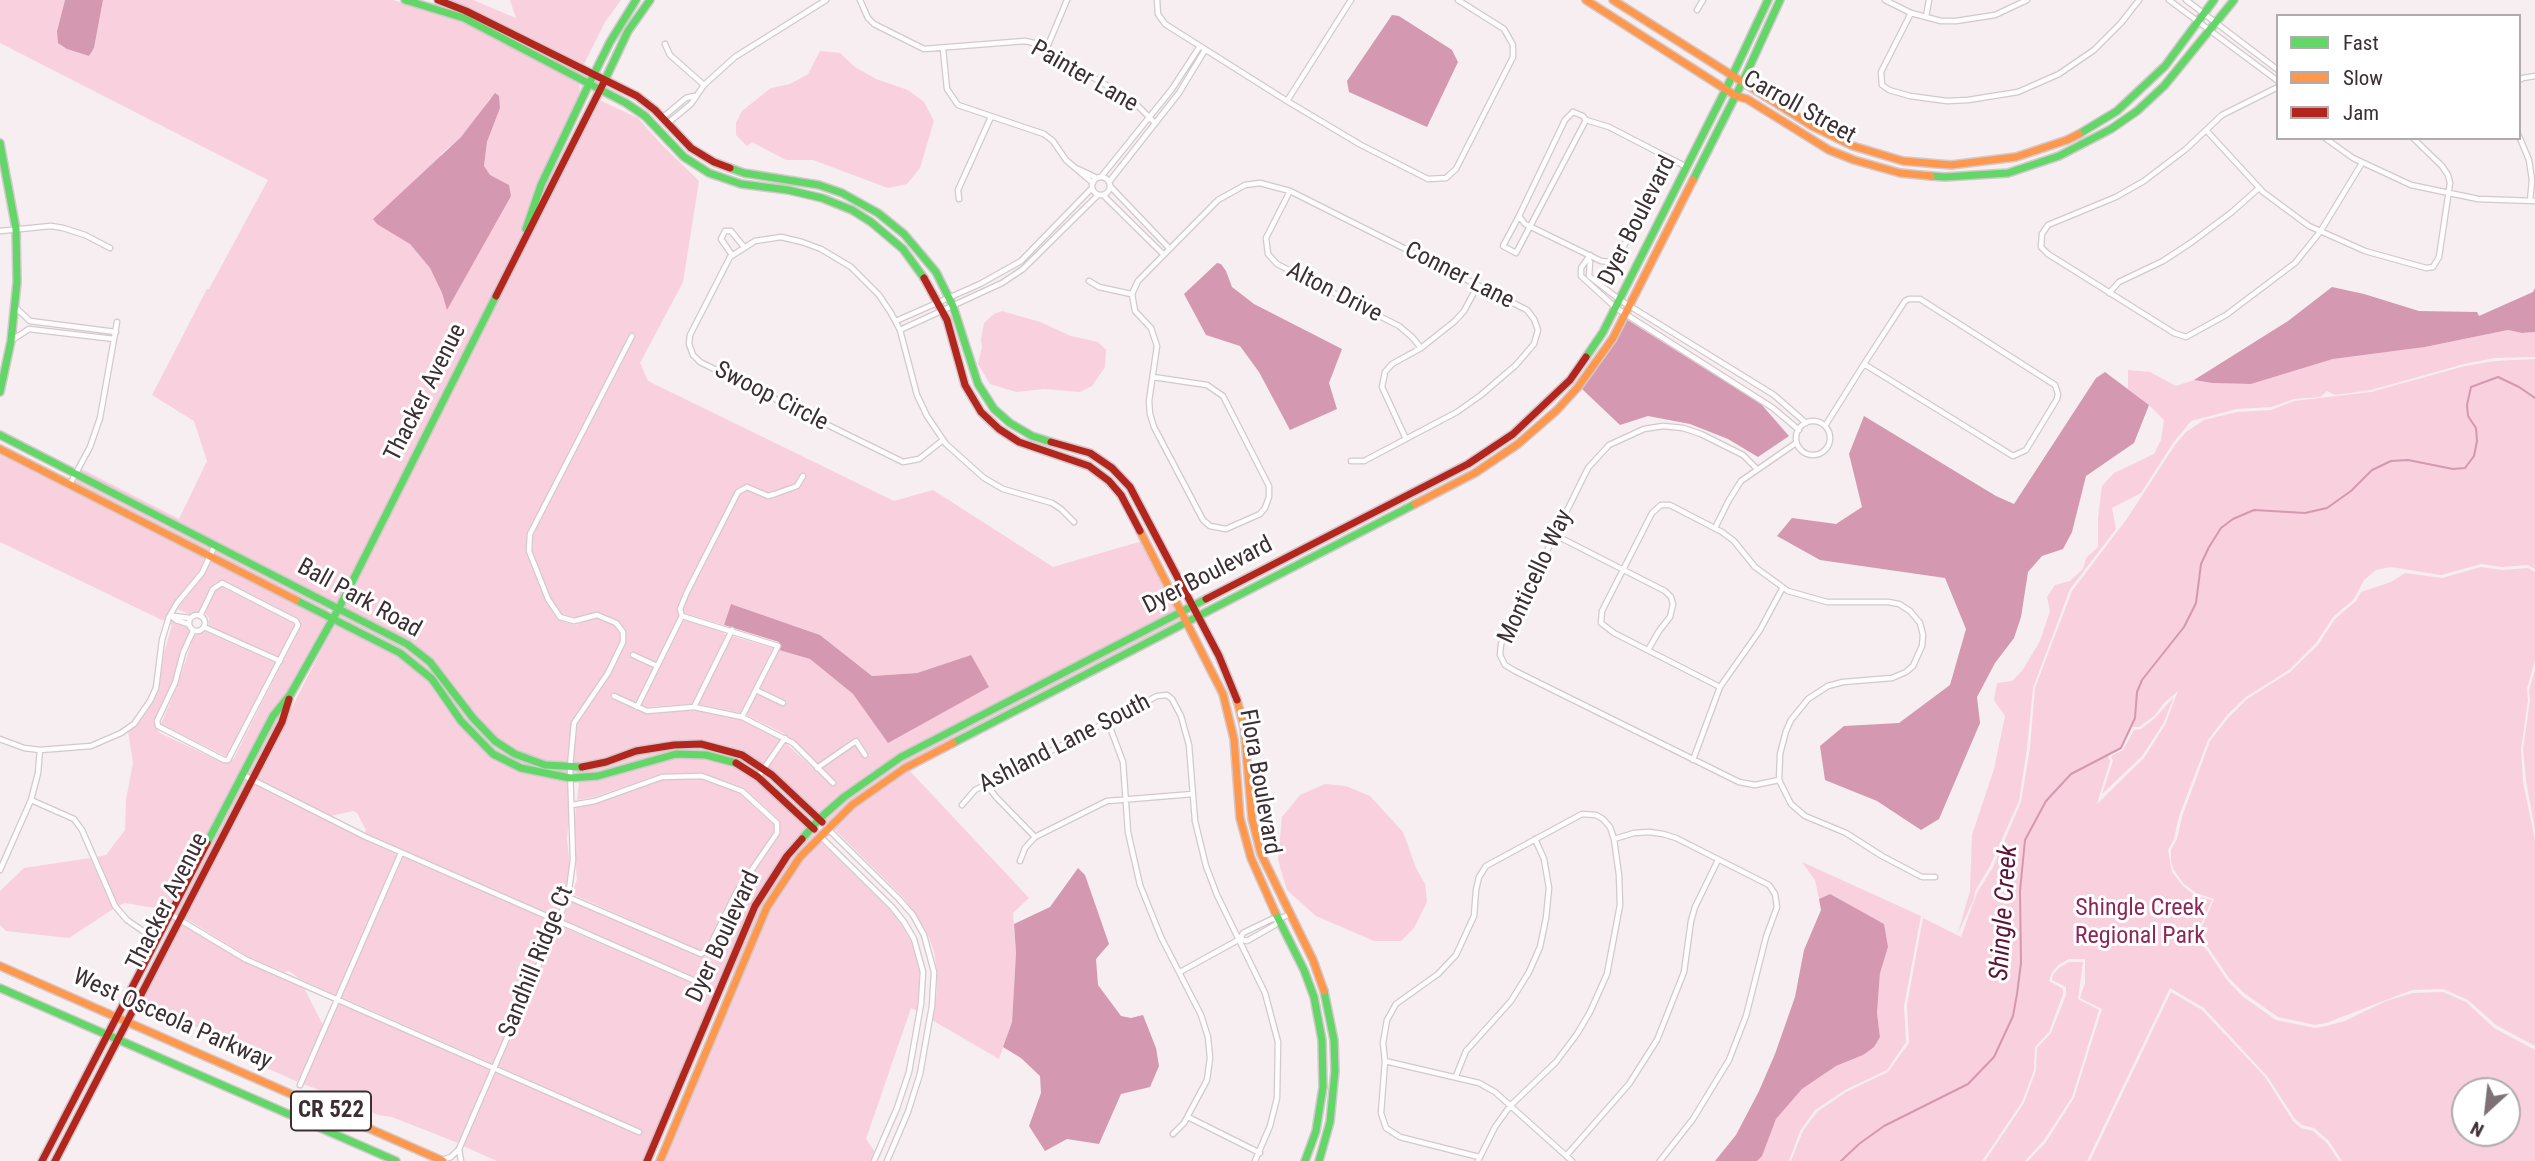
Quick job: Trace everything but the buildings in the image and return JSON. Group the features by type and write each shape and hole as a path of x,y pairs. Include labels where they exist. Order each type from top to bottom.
{"main road":[{"name":"Flora Boulevard","path":"405,0 464,18 636,109 684,157 709,173 741,184 822,198 852,210 871,222 912,260 939,301 965,385 981,412 999,429 1019,442 1042,452 1080,462 1109,481 1129,509 1217,679 1228,710 1234,739 1243,830 1257,874 1310,984 1322,1040 1324,1070 1321,1104 1306,1161"},
{"name":"Flora Boulevard","path":"438,0 594,74 647,103 691,148 726,167 744,173 819,185 842,193 878,213 904,234 936,272 953,306 978,384 989,402 1019,429 1044,440 1090,453 1112,468 1130,487 1219,656 1235,693 1247,743 1250,804 1256,835 1268,870 1321,982 1334,1040 1335,1071 1332,1107 1319,1161"},
{"name":"Thacker Avenue","path":"517,257 541,185 594,74 636,0"},
{"name":"Thacker Avenue","path":"115,1016 273,716 290,695 339,608 628,32 650,0"},
{"name":"Carroll Street","path":"1586,0 1736,96 1746,99 1829,149 1854,160 1900,173 1945,177 2008,173 2059,156 2111,130 2164,86 2234,0"},
{"name":"Carroll Street","path":"1613,0 1812,126 1853,146 1903,161 1951,165 2016,157 2067,140 2118,111 2165,66 2214,0"},
{"name":"Dyer Boulevard","path":"647,1161 755,906 787,856 819,819 869,777 901,757 1468,464 1530,420 1582,364 1616,308 1768,0"},
{"name":"Dyer Boulevard","path":"660,1161 767,907 800,857 819,835 877,785 905,768 1475,473 1538,428 1578,387 1613,338 1736,96 1780,0"},
{"path":"0,144 16,229 15,307 0,392"},
{"path":"1900,173 1903,161"},
{"name":"Ball Park Road","path":"0,435 407,645 430,662 473,718 495,741 515,754 545,765 570,767 606,762 674,744 701,744 742,755 764,769 827,828"},
{"name":"Ball Park Road","path":"0,450 400,653 432,679 461,721 493,754 521,768 570,778 598,776 677,754 706,755 730,760 758,777 819,835"},
{"path":"1374,525 1386,506"},
{"name":"Thacker Avenue","path":"55,1161 282,722 290,695"},
{"path":"203,850 213,856"},
{"path":"704,1055 703,1039 731,973 732,957"},
{"name":"West Osceola Parkway","path":"0,966 442,1161"},
{"name":"West Osceola Parkway","path":"0,988 396,1161"},
{"path":"42,1161 115,1016"},
{"path":"671,1133 671,1122 693,1069 689,1061"}],"street":[{"path":"665,121 691,104 704,85 735,57 826,0"},
{"name":"Painter Lane","path":"860,0 868,18 874,24 925,49 1025,41 1034,43 1118,92 1155,123"},
{"path":"1046,50 1067,0"},
{"path":"1157,0 1158,14 1165,24 1361,145 1428,179 1446,178 1456,169 1513,57 1514,45 1504,29 1458,0"},
{"path":"1287,101 1351,0"},
{"path":"1697,10 1703,0"},
{"path":"1885,0 1911,13 1948,21 1995,16 2027,0"},
{"path":"1926,17 1929,0"},
{"path":"1911,13 1881,72 1882,85 1889,90 1918,97 1968,100 2018,92 2059,74 2094,50 2139,0"},
{"path":"2169,0 2276,80"},
{"path":"2186,0 2276,68"},
{"path":"665,44 670,55 704,85"},
{"path":"943,48 947,89 952,99 967,109 1044,134 1077,169 1096,182 1109,184 1169,248"},
{"path":"896,321 980,284 1021,261 1096,182 1203,48"},
{"path":"900,330 984,292 1023,269 1109,190 1109,184 1179,93 1203,48"},
{"path":"2276,89 2236,107 2144,181 2107,201 2048,225 2042,234 2040,247 2109,293 2174,333 2186,337 2226,315 2278,277 2309,248 2362,163"},
{"path":"1586,120 1517,253 1503,246 1565,120 1573,112 1586,120 1609,127 1687,167"},
{"path":"959,199 958,190 991,117"},
{"path":"2206,130 2259,188 2294,216 2320,232 2385,258 2426,268 2433,267 2439,257 2449,194 2448,175 2415,140"},
{"path":"2328,140 2362,163 2412,185 2478,199 2533,201 2529,160 2521,140"},
{"path":"1519,216 1525,224 1589,257 1610,262 1616,258 1667,157"},
{"path":"1096,182 1101,195 1163,254"},
{"name":"Conner Lane","path":"1132,294 1138,281 1218,200 1238,188 1260,183 1290,191 1527,310 1538,330 1534,344 1516,365 1457,412 1364,461 1351,461"},
{"path":"2109,293 2119,282 2163,261 2217,225 2259,188"},
{"name":"Alton Drive","path":"1290,191 1266,238 1268,254 1276,264 1399,326 1421,348"},
{"path":"0,231 63,228 85,235 110,248"},
{"path":"732,255 721,239 725,231 731,231 744,247"},
{"name":"Swoop Circle","path":"943,440 919,459 903,462 700,362 693,355 689,344 690,335 732,255 755,241 781,237 802,242 851,267 879,295 896,321 917,395 943,440 984,478 1003,489 1052,503 1074,522"},
{"path":"1042,240 1046,246"},
{"path":"1589,257 1589,276 1620,300 1774,395 1806,423"},
{"path":"1589,257 1581,268 1581,276 1616,308 1773,408 1799,430"},
{"path":"1089,281 1099,287 1132,294 1135,311 1151,328 1157,346 1149,401 1154,426 1203,520 1210,526 1226,529 1260,513 1269,497 1269,486 1223,396 1206,385 1153,377"},
{"path":"980,284 984,292"},
{"path":"1406,439 1384,395 1382,380 1385,372 1392,364 1421,348 1455,321 1464,311 1478,285"},
{"path":"1825,426 1864,364 1905,300 1915,298 2055,385 2059,394 2026,450 2013,456 1864,364"},
{"path":"15,307 30,321 116,332"},
{"path":"914,312 919,321"},
{"path":"70,485 90,447 100,418 117,322"},
{"path":"47,331 48,324"},
{"path":"11,341 29,329 115,339"},
{"name":"Sandhill Ridge Ct","path":"458,1149 568,897 573,860 570,767 574,723 608,673 623,642 623,632 616,623 597,615 574,621 560,617 548,598 529,551 530,534 632,336"},
{"path":"1675,346 1681,337"},
{"path":"1741,388 1747,379"},
{"path":"1816,421 1825,426 1828,430 1828,442 1817,455 1806,455 1798,449 1796,443 1799,430 1806,423 1816,421"},
{"name":"Monticello Way","path":"1757,470 1743,455 1683,428 1663,426 1644,429 1623,437 1597,456 1588,468 1500,644 1500,655 1505,665 1746,785 1779,780"},
{"path":"1715,528 1733,491 1741,481 1796,443"},
{"path":"637,707 682,616 680,609 687,593 738,492 747,487 768,496 797,486 803,476"},
{"path":"1720,687 1614,633 1601,623 1602,611 1652,513 1661,505 1670,505 1734,541 1755,567 1782,589 1827,603 1899,604 1915,617 1923,635 1919,656 1906,672 1892,678 1843,682 1828,686 1808,699 1791,720 1786,731 1780,754 1779,780 1791,804 1805,816 1846,833 1922,877 1935,877"},
{"path":"1555,535 1665,591 1671,597 1671,617 1658,631 1648,650"},
{"path":"0,739 24,748 40,750 91,746 134,724 156,688 162,640 171,615 202,573 215,545"},
{"path":"189,621 193,631 158,726 223,760 231,756 298,625 296,621 222,583 213,589 200,616"},
{"path":"1693,760 1720,687 1760,630 1782,589"},
{"path":"171,615 176,620 189,621"},
{"path":"189,621 193,615 204,620 204,627 199,632 193,631"},
{"path":"682,616 778,646 742,717"},
{"path":"204,627 280,662"},
{"path":"694,707 732,630"},
{"path":"633,655 657,667"},
{"path":"756,690 783,702"},
{"path":"614,696 647,711 694,707 742,717 785,738 833,783"},
{"name":"Ashland Lane South","path":"962,805 971,793 986,784 1157,696 1170,696 1186,733 1198,836 1206,866 1217,895 1265,993 1278,1042 1277,1098 1270,1126 1255,1161"},
{"path":"1108,722 1121,754 1130,845 1140,885 1161,937 1201,1015 1210,1051 1209,1074 1188,1117 1182,1127 1173,1134"},
{"path":"758,777 785,738"},
{"path":"817,768 856,741 865,754"},
{"path":"0,870 31,800 38,773 40,750"},
{"path":"243,775 401,853 702,984"},
{"path":"568,897 701,954 709,948 736,893 777,833 777,823 742,791 702,776 662,777 595,801 572,805"},
{"path":"986,784 1035,838"},
{"path":"1020,861 1024,848 1035,838 1101,803 1125,798 1193,794"},
{"path":"31,800 74,819 82,830 115,906 127,920 156,940"},
{"path":"1582,814 1596,815 1603,819 1614,839 1620,905 1607,974 1590,1012 1556,1062 1510,1106 1478,1159 1400,1137 1386,1128 1381,1113 1385,1061 1384,1030 1391,1012 1396,1004 1438,974 1456,955 1474,916 1479,877 1486,866 1535,839 1582,814"},
{"name":"Ball Park Road","path":"827,828 913,915 931,955 934,992 920,1074 908,1112 887,1161"},
{"path":"1614,839 1634,833 1664,834 1769,886 1775,894 1777,907 1763,947 1746,1016 1729,1060 1693,1119 1660,1161"},
{"name":"Ball Park Road","path":"819,835 904,922 920,957 923,990 909,1072 874,1161"},
{"path":"1456,1076 1466,1051 1511,1001 1529,972 1540,947 1549,888 1544,859 1535,839"},
{"path":"300,1085 401,853"},
{"path":"1566,1156 1629,1084 1657,1040 1684,972 1690,921 1718,860"},
{"path":"877,892 884,884"},
{"path":"170,914 245,959 639,1132"},
{"path":"1180,972 1240,939 1244,933 1260,924 1290,914"},
{"path":"1240,939 1247,941 1275,925 1279,919"},
{"path":"1260,924 1264,932"},
{"path":"920,957 931,955"},
{"path":"1385,1061 1456,1076 1496,1092 1572,1161"},
{"path":"1188,1117 1260,1153"},
{"path":"442,1161 451,1157 458,1149"},
{"path":"458,1149 461,1161"}],"green space":[{"path":"0,0 65,0 57,30 67,49 89,56 94,48 103,0 393,0 463,21 579,83 580,91 583,92 539,183 514,256 338,604 80,472 82,469 179,519 207,461 194,421 152,395 268,180 0,43","holes":["490,98 500,108 487,142 484,167 489,175 509,185 447,309 430,268 410,244 441,154 476,120"]},
{"path":"447,0 473,0 516,18 510,0 621,0 605,22 583,66"},
{"path":"820,51 840,53 855,67 876,79 908,90 924,102 934,121 920,168 907,184 888,188 813,160 786,160 752,142 747,146 736,135 736,123 742,111 771,88 790,84 808,74"},
{"path":"599,100 638,118 699,181 683,282 640,363 648,381 894,501 933,490 1053,567 1142,541 1178,610 899,754 867,775 820,814 768,768 786,743 833,787 837,782 822,768 855,745 864,759 869,755 859,739 855,738 818,764 785,734 746,715 757,694 785,706 787,701 760,688 779,650 810,659 853,694 888,742 971,655 917,673 872,676 820,635 731,604 724,625 683,613 656,662 631,651 629,656 653,668 636,703 613,692 610,698 646,714 693,710 741,720 781,740 763,765 743,752 701,741 674,741 636,748 606,759 573,764 577,724 611,674 625,643 626,632 617,620 598,612 575,618 562,614 550,597 532,551 533,535 636,335 631,332 527,534 526,553 545,600 557,619 575,625 596,618 614,625 620,634 620,641 606,671 572,722 567,764 546,762 516,751 497,738 432,660 409,642 344,607"},
{"path":"1002,311 1040,322 1071,336 1098,342 1106,350 1105,367 1092,386 1080,392 1044,389 1016,392 990,384 978,364 981,339 984,323"},
{"path":"2508,330 2535,332 2535,357 2495,358 2371,390 2335,395 2327,391 2320,397 2294,399 2271,407 2237,409 2191,421 2173,443 2141,493 2112,508 2116,529 2070,589 2033,688 2019,801 1990,866 1975,891 1958,933 1970,891 1972,835 1994,769 2005,716 1994,700 1997,683 2012,681 2022,671 2040,641 2050,611 2047,597 2055,585 2070,581 2083,569 2086,558 2098,547 2102,486 2114,473 2154,454 2161,440 2164,420 2128,389 2128,370 2150,372 2176,386 2194,380 2251,384 2333,359 2425,347"},
{"name":"Shingle Creek Regional Park","path":"2535,359 2535,569 2528,565 2502,567 2481,564 2441,575 2391,567 2376,570 2364,580 2354,599 2333,617 2316,643 2289,670 2246,697 2227,715 2208,740 2168,850 2172,872 2182,885 2195,896 2212,900 2194,939 2206,949 2227,980 2242,996 2276,1020 2315,1028 2345,1021 2386,1001 2413,993 2443,992 2466,1002 2494,1028 2535,1050 2535,1161 2342,1161 2329,1141 2314,1128 2302,1125 2295,1119 2267,1076 2204,1008 2170,988 2087,1161 2028,1161 2046,1142 2074,1098 2102,1009 2080,998 2085,983 2085,959 2069,959 2058,965 2051,974 2049,981 2063,989 2063,994 2049,1032 2035,1047 2034,1070 2022,1102 1982,1161 1791,1161 1803,1131 1817,1112 1846,1092 1888,1072 1909,1043 1907,1005 1923,918 1961,937 1977,893 1993,867 2021,802 2030,748 2035,688 2072,591 2126,520 2186,432 2204,420 2237,412 2271,410 2294,401 2371,392 2465,366","holes":["2178,691 2165,725 2144,758 2097,804 2110,761 2108,755 2121,748 2132,727 2139,727 2154,716"]},
{"path":"0,453 205,558 164,621 0,542"},
{"path":"77,478 211,546 208,552 74,484"},
{"path":"216,549 329,606 327,611 213,555"},
{"path":"211,560 330,620 143,989 175,916 161,909 125,903 118,906 97,857 106,855 125,830 126,800 133,763 128,731 145,715 158,689 172,625 169,624 171,620 186,624 189,632 155,726 160,733 223,763 234,758 301,626 297,618 224,581 211,586 200,611 189,614 177,609 204,575"},
{"path":"2481,567 2502,570 2528,568 2535,572 2535,660 2527,689 2521,749 2523,782 2535,840 2535,1046 2496,1025 2468,1000 2443,989 2412,990 2315,1025 2278,1017 2244,993 2229,978 2208,947 2197,938 2214,899 2196,893 2183,883 2171,861 2171,850 2210,741 2247,699 2290,672 2318,645 2335,619 2356,601 2361,592 2391,582 2405,573 2442,578"},
{"path":"222,587 294,623 279,657 209,626 209,618 205,613 215,591"},
{"path":"341,613 405,647 428,665 514,757 544,768 568,770 571,775 523,765 495,751 463,719 434,677 402,650 339,617"},
{"path":"1181,616 1183,620 903,765 875,783 828,823 824,819 845,799 902,760"},
{"path":"684,620 722,631 726,635 692,704 647,707 641,705"},
{"path":"335,623 399,655 430,682 459,723 491,757 522,772 573,781 567,838 571,879 557,917 365,833 357,813 353,811 331,816 256,778"},
{"path":"206,632 276,663 227,757 161,724 194,635"},
{"path":"732,636 773,648 741,713 698,704"},
{"path":"2535,670 2535,830 2523,749 2529,690"},
{"path":"2174,697 2163,724 2142,756 2102,794 2113,761 2111,756 2123,750 2134,730 2141,729 2155,718"},
{"path":"701,747 741,758 759,770 758,772 729,756 677,751 598,773 578,775 576,771 636,754"},
{"path":"677,757 705,758 729,763 757,779 807,827 784,854 753,905 729,954 644,1161 497,1161 463,1146 495,1072 640,1136 642,1130 498,1066 560,926 703,988 706,982 563,920 570,900 700,957 711,949 739,895 779,835 779,820 744,788 703,773 661,774 594,797 577,800 579,781 599,779"},
{"path":"908,769 1029,898 1013,913 1016,953 1012,1022 999,1059 932,1020 937,971 934,951 927,933 902,896 832,827 854,807"},
{"path":"702,779 740,794 774,824 774,833 734,892 707,946 701,951 572,894 577,879 573,838 576,807 662,780"},
{"path":"253,784 397,855 336,995 300,979 289,971 284,972 247,956 185,918"},
{"path":"1325,784 1346,786 1370,796 1403,832 1425,884 1427,902 1414,928 1401,941 1374,941 1316,916 1287,890 1278,860 1282,817 1300,795"},
{"path":"812,831 815,835 798,855 764,906 706,1042 733,974 735,957 758,907 789,858"},
{"path":"819,840 901,924 911,941 920,973 917,1011 911,1008 866,1139 875,1152 871,1161 663,1161 770,909"},
{"path":"403,857 555,923 493,1064 341,997"},
{"path":"90,858 113,909 69,938 6,931 0,925 0,891 24,868"},
{"path":"1802,862 1921,916 1904,1006 1906,1042 1887,1070 1845,1090 1815,1110 1800,1131 1789,1161 1757,1161 1776,1119 1802,1089 1836,1066 1863,1055 1880,1037 1877,1013 1880,972 1888,947 1830,894 1819,899 1815,880"},
{"path":"182,924 244,961 304,988 323,1025 298,1082 260,1065 230,1041 141,1005"},
{"path":"2069,962 2083,962 2078,999 2099,1010 2072,1097 2044,1140 2025,1161 1985,1161 2024,1103 2036,1071 2037,1048 2051,1033 2066,995 2066,987 2052,980 2053,975"},
{"path":"2171,992 2202,1010 2265,1077 2293,1121 2301,1128 2313,1131 2327,1143 2339,1161 2090,1161"},
{"path":"339,1003 490,1070 458,1143 392,1117 378,1115 303,1084"}],"shaded area":[{"path":"65,0 103,0 94,48 89,56 58,43 57,31"},
{"path":"1392,15 1399,16 1452,50 1458,62 1427,127 1349,92 1347,81"},
{"path":"495,93 499,96 500,108 487,142 484,166 490,175 509,185 511,196 447,310 430,268 410,244 373,219 461,137"},
{"path":"1217,263 1226,271 1232,287 1254,304 1342,349 1329,383 1337,409 1290,430 1259,372 1240,346 1206,335 1184,294"},
{"path":"2332,287 2419,311 2477,312 2479,316 2533,292 2535,288 2535,332 2508,330 2425,347 2333,359 2251,384 2194,380 2288,321"},
{"path":"1626,319 1761,404 1789,436 1758,457 1728,439 1690,424 1648,416 1620,425 1582,389"},
{"path":"2105,372 2149,405 2134,443 2086,476 2072,532 2063,549 2042,556 2028,572 2021,617 2014,638 1995,663 1977,697 1980,723 1939,819 1921,830 1877,801 1825,780 1820,746 1844,726 1899,723 1950,685 1966,629 1945,578 1820,560 1777,536 1792,518 1836,524 1862,507 1849,454 1864,416 1996,496 2014,504 2096,378"},
{"path":"731,604 820,635 872,676 917,673 971,655 989,687 888,743 853,694 810,659 779,650 779,642 724,625"},
{"path":"1078,868 1085,875 1109,944 1096,959 1098,985 1121,1016 1131,1018 1143,1015 1156,1048 1159,1066 1150,1087 1121,1094 1099,1144 1067,1139 1045,1151 1029,1126 1041,1093 1040,1076 1021,1058 1003,1047 1012,1022 1016,953 1014,924 1050,907"},
{"path":"1830,894 1884,924 1888,947 1880,973 1877,1013 1880,1037 1874,1047 1863,1055 1836,1066 1802,1089 1776,1119 1762,1156 1757,1161 1715,1161 1736,1135 1775,1054 1795,997 1804,950 1821,910 1819,899"}],"waterway":[{"name":"Shingle Creek","path":"1841,1161 1884,1126 1968,1084 1994,1057 2013,1016 2017,994 2021,963 2020,891 2025,840 2046,801 2071,774 2121,748 2135,718 2137,692 2142,680 2184,627 2196,603 2201,564 2221,528 2233,519 2254,510 2305,513 2327,508 2351,491 2372,470 2391,461 2408,460 2453,469 2465,468 2474,456 2477,441 2476,428 2468,416 2467,405 2471,387 2498,377 2535,398"}],"traffic: fast":[{"path":"405,0 464,18 626,103 645,116 684,157 709,173 741,184 822,198 852,210 903,249 924,278"},
{"path":"526,229 541,185 589,84 610,42 636,0"},
{"path":"603,84 628,31 650,0"},
{"path":"1586,357 1603,332 1768,0"},
{"path":"1693,180 1780,0"},
{"path":"2079,134 2117,111 2165,66 2214,0"},
{"path":"1931,176 2008,173 2059,156 2111,129 2137,111 2164,86 2234,0"},
{"path":"0,143 16,229 17,282 11,341 0,392"},
{"path":"730,168 744,173 819,185 842,193 878,213 904,234 936,272 953,306 978,384 994,409 1010,423 1032,436 1051,442"},
{"path":"207,843 273,716 290,695 339,608 496,296"},
{"path":"0,435 407,644 430,662 473,718 495,741 515,754 545,765 582,767"},
{"path":"953,743 1415,504"},
{"path":"802,839 819,819 844,797 901,757 1206,599"},
{"path":"296,600 400,653 432,679 461,721 493,754 521,768 570,778 598,776 676,754 706,755 736,763"},
{"path":"1275,912 1304,970 1314,997 1322,1040 1323,1087 1316,1131 1305,1161"},
{"path":"0,988 396,1161"},
{"path":"1319,1161 1330,1122 1335,1071 1334,1040 1324,991"}],"traffic: slow":[{"path":"1586,0 1736,96 1747,99 1829,150 1900,173 1931,176"},
{"path":"1613,0 1812,126 1853,146 1903,161 1951,165 2016,157 2079,134"},
{"path":"1415,504 1475,473 1518,444 1557,410 1578,387 1613,338 1693,180"},
{"path":"0,449 296,600"},
{"path":"1140,531 1223,694 1234,739 1240,818 1251,858 1275,912"},
{"path":"1237,700 1244,727 1252,819 1261,854 1313,960 1324,991"},
{"path":"660,1161 767,907 800,857 852,805 905,768 953,743"},
{"path":"0,966 443,1161"}],"traffic: jam":[{"path":"438,0 466,11 637,96 655,110 691,148 730,168"},
{"path":"496,296 603,84"},
{"path":"924,278 947,320 965,385 981,412 999,429 1019,442 1089,466 1109,481 1121,495 1140,531"},
{"path":"1206,599 1468,464 1513,434 1570,380 1586,357"},
{"path":"1051,442 1090,453 1112,468 1130,487 1219,656 1237,700"},
{"path":"55,1161 282,722 289,699"},
{"path":"582,767 636,751 701,744 742,755 772,775 822,822"},
{"path":"736,763 758,777 814,829"},
{"path":"647,1161 755,906 787,856 802,839"},
{"path":"42,1161 207,843"}]}
